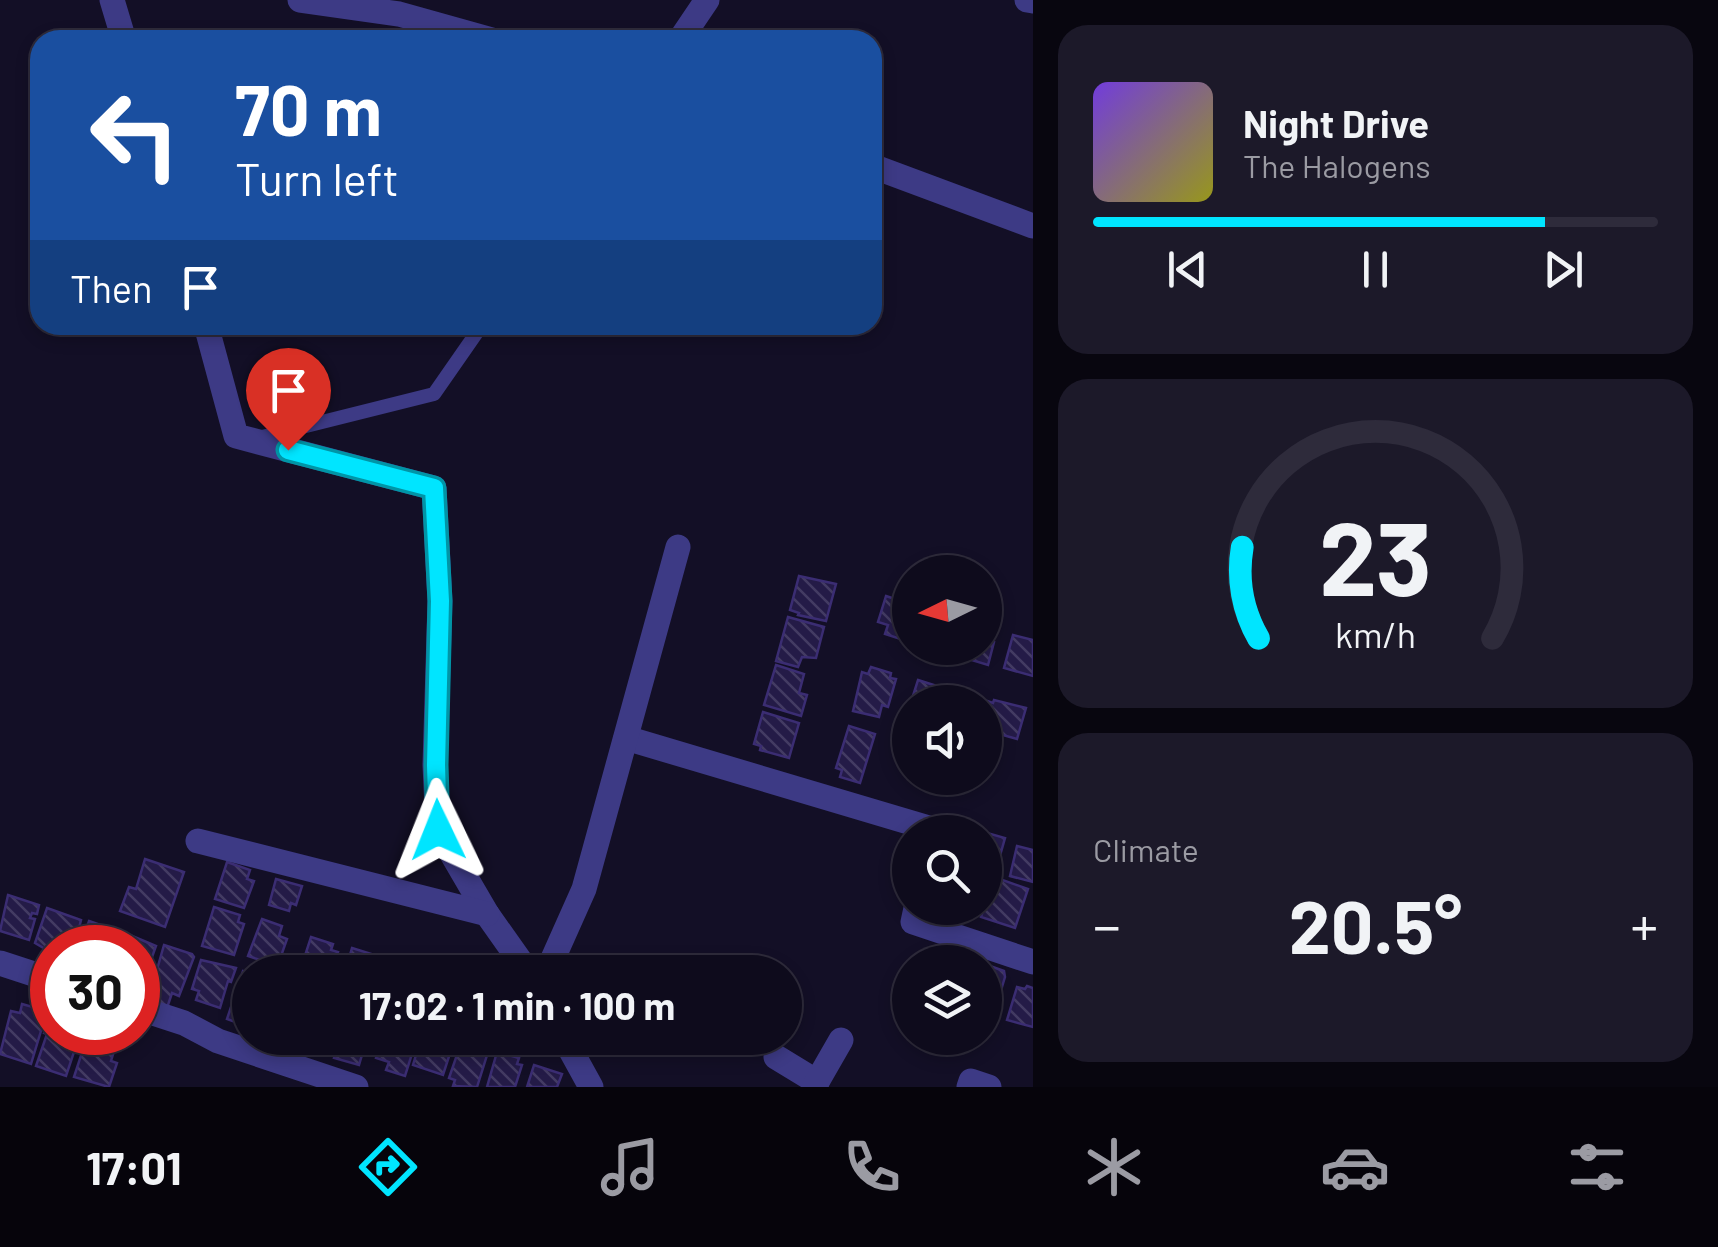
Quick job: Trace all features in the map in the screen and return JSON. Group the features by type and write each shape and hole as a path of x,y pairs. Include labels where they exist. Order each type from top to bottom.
{"street":[{"path":"112,0 121,30"},
{"path":"300,0 399,14 456,30"},
{"path":"687,30 708,0"},
{"path":"882,170 1033,226"},
{"path":"209,335 236,436 434,488 440,601 438,830 516,955"},
{"path":"555,955 584,890 678,547"},
{"path":"626,738 892,817"},
{"path":"198,841 487,914"},
{"path":"922,925 1033,962"},
{"path":"0,962 30,972"},
{"path":"160,1015 218,1041 356,1087"},
{"path":"776,1057 816,1084 842,1040"},
{"path":"573,1055 591,1087"},
{"path":"969,1087 971,1081 990,1087"}],"lane":[{"path":"251,440 434,394 475,335"}],"building":[{"path":"799,576 836,584 826,621 790,610"},
{"path":"886,596 892,598 892,636 885,634 888,625 878,622"},
{"path":"788,617 824,627 816,658 802,657 798,667 776,661"},
{"path":"1013,635 1033,640 1033,676 1004,668"},
{"path":"776,665 804,674 799,693 807,695 801,716 764,705"},
{"path":"871,667 891,673 890,678 896,679 888,707 882,705 879,717 853,711 862,672 868,674"},
{"path":"1002,702 1026,708 1017,739 1002,735"},
{"path":"763,712 799,723 789,758 760,750 761,746 754,744"},
{"path":"849,726 875,734 860,783 840,777 842,770 836,768"},
{"path":"1017,846 1033,850 1033,882 1010,876"},
{"path":"145,859 184,872 165,927 120,911 129,887 136,889"},
{"path":"227,862 250,870 247,879 254,881 244,908 215,899"},
{"path":"276,879 302,886 296,905 291,903 289,911 269,905"},
{"path":"1002,880 1028,889 1015,928 1002,924"},
{"path":"8,895 39,905 37,914 32,913 30,918 35,919 30,925 29,940 0,931"},
{"path":"214,907 240,915 238,922 244,924 234,955 202,946"},
{"path":"47,908 81,920 80,925 41,925"},
{"path":"262,919 282,926 279,936 287,939 281,955 248,955"},
{"path":"311,937 333,944 331,950 338,952 337,955 305,955"},
{"path":"164,945 194,957 179,996 172,993 166,1011 160,1009 160,959"},
{"path":"352,948 375,955 350,955"},
{"path":"201,960 232,967 232,979 228,981 220,1008 196,1000 199,991 192,989"},
{"path":"1017,987 1033,988 1033,1027 1007,1020"},
{"path":"22,1004 30,1006 31,1064 0,1054 11,1011 20,1013"},
{"path":"40,1055 73,1055 66,1076 36,1066"},
{"path":"81,1055 113,1055 111,1061 117,1063 109,1087 74,1077"},
{"path":"335,1055 362,1055 359,1065 334,1058"},
{"path":"412,1055 405,1076 386,1070 389,1062 376,1058"},
{"path":"416,1055 449,1055 443,1075 413,1065"},
{"path":"457,1055 487,1055 477,1087 453,1086 455,1080 449,1078"},
{"path":"496,1055 519,1058 517,1064 522,1065 515,1087 487,1087"},
{"path":"534,1065 562,1074 557,1087 527,1087"}],"route":[{"path":"288,450 434,488 440,601 438,830"}]}
